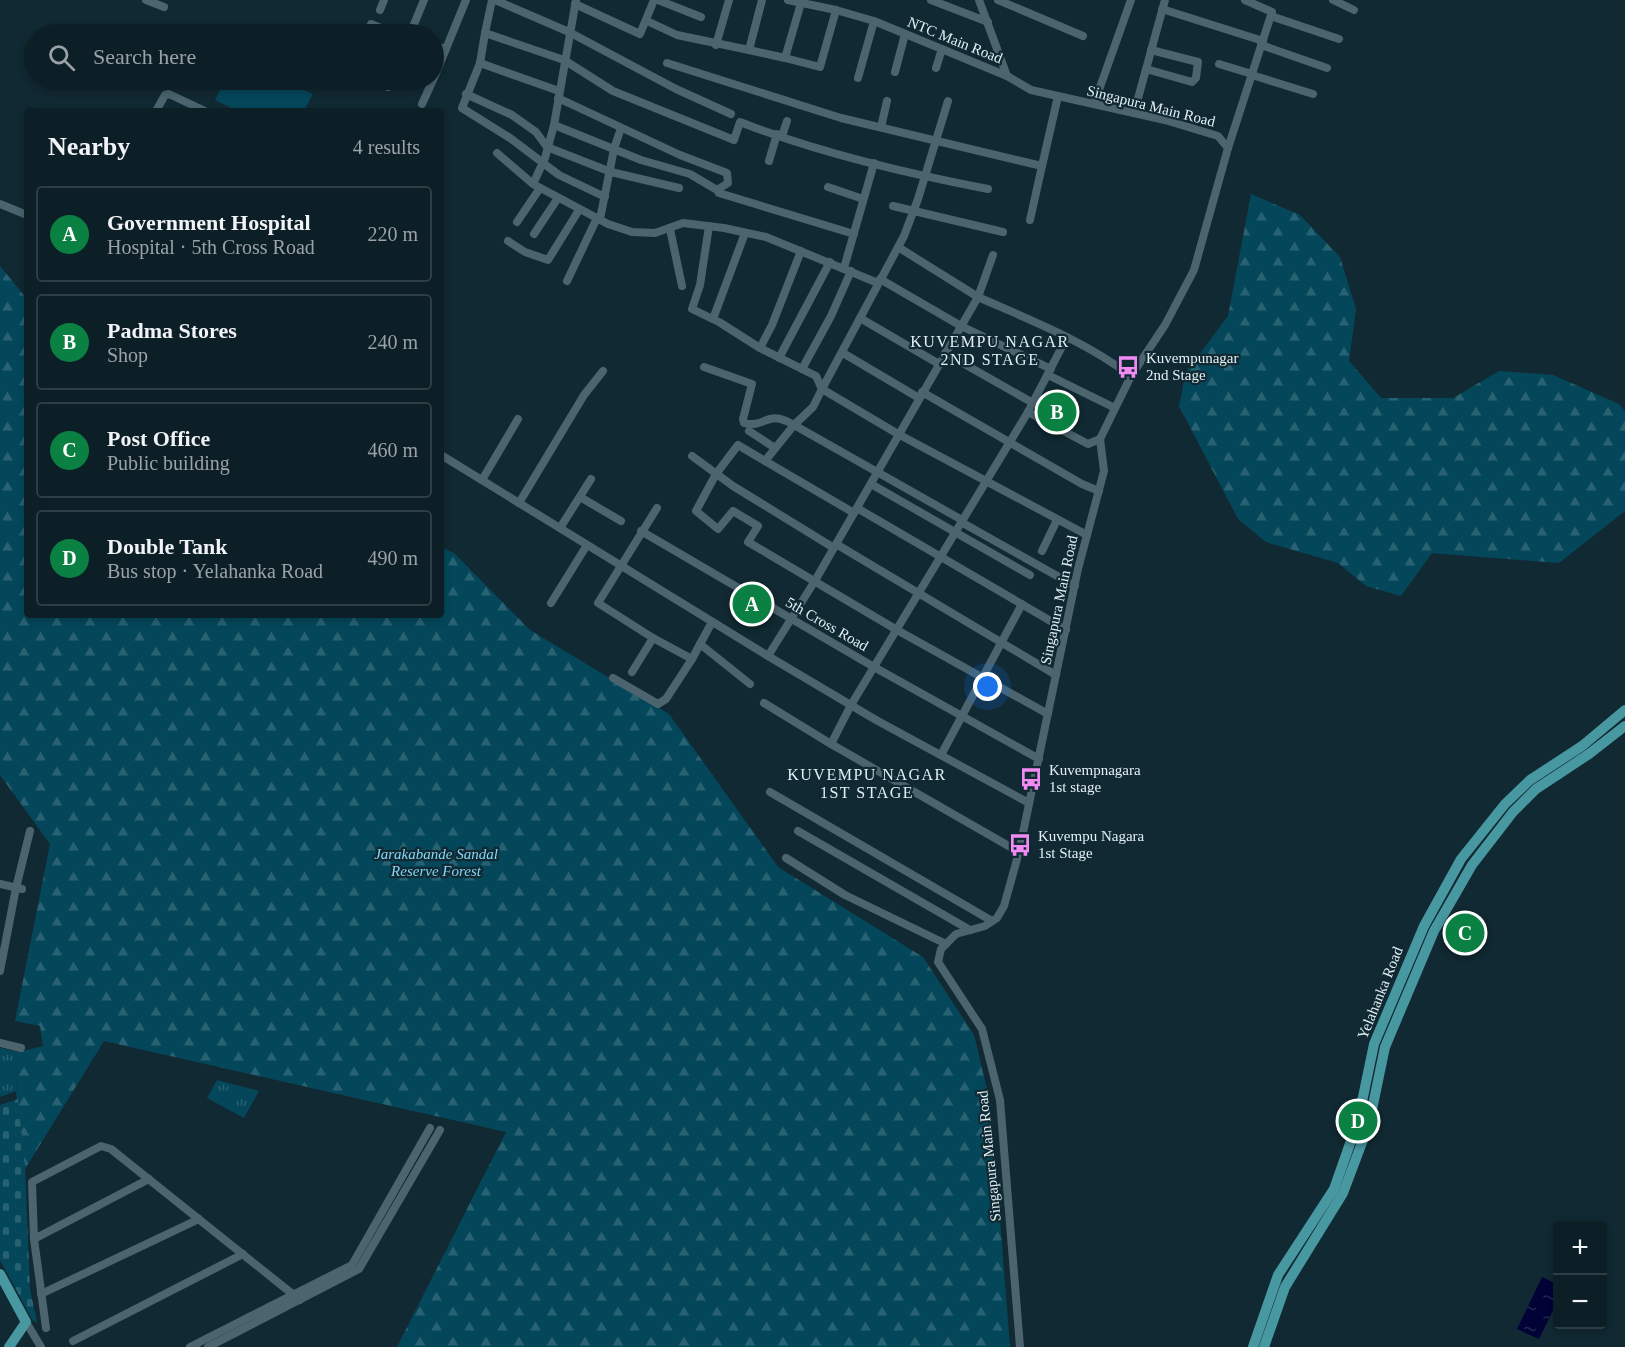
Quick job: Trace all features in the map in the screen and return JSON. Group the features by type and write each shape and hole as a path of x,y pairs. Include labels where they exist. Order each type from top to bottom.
{"main road":[{"name":"Yelahanka Road","path":"1252,1347 1278,1275 1334,1188 1358,1121 1378,1034 1424,926 1461,859 1505,804 1530,780 1582,746 1625,710"},
{"name":"Yelahanka Road","path":"1264,1347 1285,1287 1343,1193 1369,1124 1384,1047 1413,976 1439,922 1472,866 1513,812 1536,789 1589,754 1625,726"},
{"path":"0,1274 26,1322 9,1347"}],"street":[{"path":"146,0 164,7"},
{"path":"380,10 384,0"},
{"path":"414,24 424,0"},
{"path":"444,54 466,0"},
{"path":"605,197 574,183 542,164 510,138 462,108 480,63 493,0 569,32 676,89 731,114"},
{"path":"517,222 537,186 554,125 576,2 640,34 656,0 701,17"},
{"path":"716,45 729,0"},
{"path":"748,50 762,0"},
{"name":"NTC Main Road","path":"788,0 836,10 873,21 1007,76"},
{"path":"931,0 987,22"},
{"path":"979,0 1007,76"},
{"path":"998,0 1083,36"},
{"path":"1094,104 1131,0"},
{"path":"1134,113 1165,0"},
{"path":"1028,412 1088,444 1100,439 1131,376 1165,325 1194,270 1228,148 1270,16 1270,9 1245,0"},
{"path":"1333,0 1354,10"},
{"path":"785,58 801,3"},
{"path":"1162,9 1327,68"},
{"path":"647,21 677,34 716,45 820,67 836,10"},
{"path":"1270,16 1340,39"},
{"path":"858,78 873,21"},
{"path":"485,33 564,60 613,91 734,140 740,122 925,177 988,189"},
{"path":"895,72 905,34"},
{"path":"936,68 942,49"},
{"path":"1146,69 1191,82 1196,78 1198,62 1151,50"},
{"path":"480,63 558,94 621,128 727,173 728,183 717,190 690,174 660,167 554,125"},
{"path":"667,63 841,118 1042,166"},
{"path":"1219,64 1312,94"},
{"name":"Singapura Main Road","path":"1007,76 1031,90 1134,113 1218,136 1228,148"},
{"path":"422,104 428,90"},
{"path":"158,108 165,95 169,94 199,108"},
{"path":"466,94 512,115 536,132 547,147 611,172 679,188"},
{"path":"1030,220 1058,96"},
{"path":"881,127 887,101"},
{"path":"765,461 794,425 813,407 898,247 913,213 948,101"},
{"path":"769,161 786,121"},
{"path":"567,280 598,219 621,128"},
{"path":"497,153 537,186 579,210 632,232 655,233 683,223 766,237 879,281 1115,408"},
{"path":"802,369 831,316 848,269 854,234 874,163"},
{"path":"828,186 863,199"},
{"path":"719,193 854,234"},
{"path":"534,234 558,198"},
{"path":"0,204 24,215"},
{"path":"893,206 913,213 1003,232"},
{"path":"507,241 525,252 548,260 579,210"},
{"path":"709,226 700,285 692,309 760,348 816,376 822,389 898,434 1087,536"},
{"path":"670,229 682,286"},
{"path":"713,319 745,233"},
{"path":"898,247 978,297 1067,337 1112,361 1131,376"},
{"path":"760,348 772,325 801,251"},
{"path":"768,656 816,579 978,297 993,255"},
{"path":"779,358 830,262"},
{"path":"860,318 939,364"},
{"path":"831,744 851,705 1028,412 1067,337"},
{"path":"843,353 1082,484 1099,491"},
{"path":"945,353 1033,403"},
{"path":"704,367 752,384 744,423 755,424 770,417 781,417 1075,586"},
{"path":"519,503 584,395 603,371"},
{"path":"482,480 518,419"},
{"path":"749,431 775,448"},
{"name":"Singapura Main Road","path":"992,921 1004,906 1019,852 1075,586 1104,471 1100,439"},
{"path":"1048,714 897,630 816,579 748,542 758,526 733,511 718,529 696,511 716,474 738,445 942,557 1066,630"},
{"path":"692,456 716,474 835,546 1056,675"},
{"path":"444,457 768,656 851,705 1029,803"},
{"path":"560,528 591,479"},
{"path":"870,484 1030,575"},
{"path":"580,496 621,521"},
{"path":"657,508 598,603 653,638 692,659"},
{"path":"1042,551 1057,520"},
{"name":"5th Cross Road","path":"641,531 874,667 1039,759"},
{"path":"550,603 587,545"},
{"path":"941,755 1022,604"},
{"path":"613,678 658,704 666,699 692,659 712,622"},
{"path":"632,672 653,638"},
{"path":"700,644 750,684"},
{"path":"764,703 1019,852"},
{"path":"771,792 992,921"},
{"path":"0,971 30,831"},
{"path":"798,831 970,930"},
{"path":"786,858 845,895 946,944 956,934 992,921"},
{"path":"0,884 19,888"},
{"name":"Singapura Main Road","path":"946,944 941,949 938,962 982,1029 1000,1100 1020,1347"},
{"path":"0,1043 21,1048"},
{"path":"190,1347 359,1269 435,1129"},
{"path":"46,1328 33,1239 32,1182 106,1146 297,1297"},
{"path":"33,1239 149,1179"},
{"path":"41,1294 199,1219"},
{"path":"73,1341 243,1254"},
{"path":"208,1347 297,1297"},
{"path":"26,1322 41,1347"}],"green space":[{"path":"220,90 305,90 313,94 306,108 231,108 215,100"},
{"path":"1251,194 1300,215 1340,257 1356,309 1349,361 1381,398 1453,398 1499,371 1553,375 1619,404 1625,411 1625,511 1559,563 1432,553 1401,596 1366,586 1338,563 1266,542 1238,519 1179,406 1186,372 1228,316"},
{"name":"Jarakabande Sandal Reserve Forest","path":"0,266 24,295 24,618 444,618 444,548 454,553 530,630 669,714 778,867 923,957 974,1035 991,1106 1010,1347 397,1347 506,1132 104,1041 25,1169 16,1091 19,1052 43,1046 40,1026 15,1021 50,844 0,775"},
{"path":"0,1048 19,1052 16,1091 0,1097"},
{"path":"217,1080 259,1091 244,1118 207,1098"},
{"path":"18,1099 25,1169 30,1289 37,1322 33,1321 0,1260 0,1105"}],"water":[{"path":"1542,1277 1553,1282 1553,1310 1539,1339 1517,1329"}],"place":[{"name":"Kuvempunagar 2nd Stage","path":"1128,367"},
{"name":"Padma Stores","path":"1057,412"},
{"name":"Government Hospital","path":"752,604"},
{"name":"Kuvempnagara 1st stage","path":"1031,779"},
{"name":"Kuvempu Nagara 1st Stage","path":"1020,845"},
{"name":"Post Office","path":"1465,933"},
{"name":"Double Tank","path":"1358,1121"}],"district":[{"name":"KUVEMPU NAGAR 2ND STAGE","path":"990,350"},
{"name":"KUVEMPU NAGAR 1ST STAGE","path":"867,783"}]}
